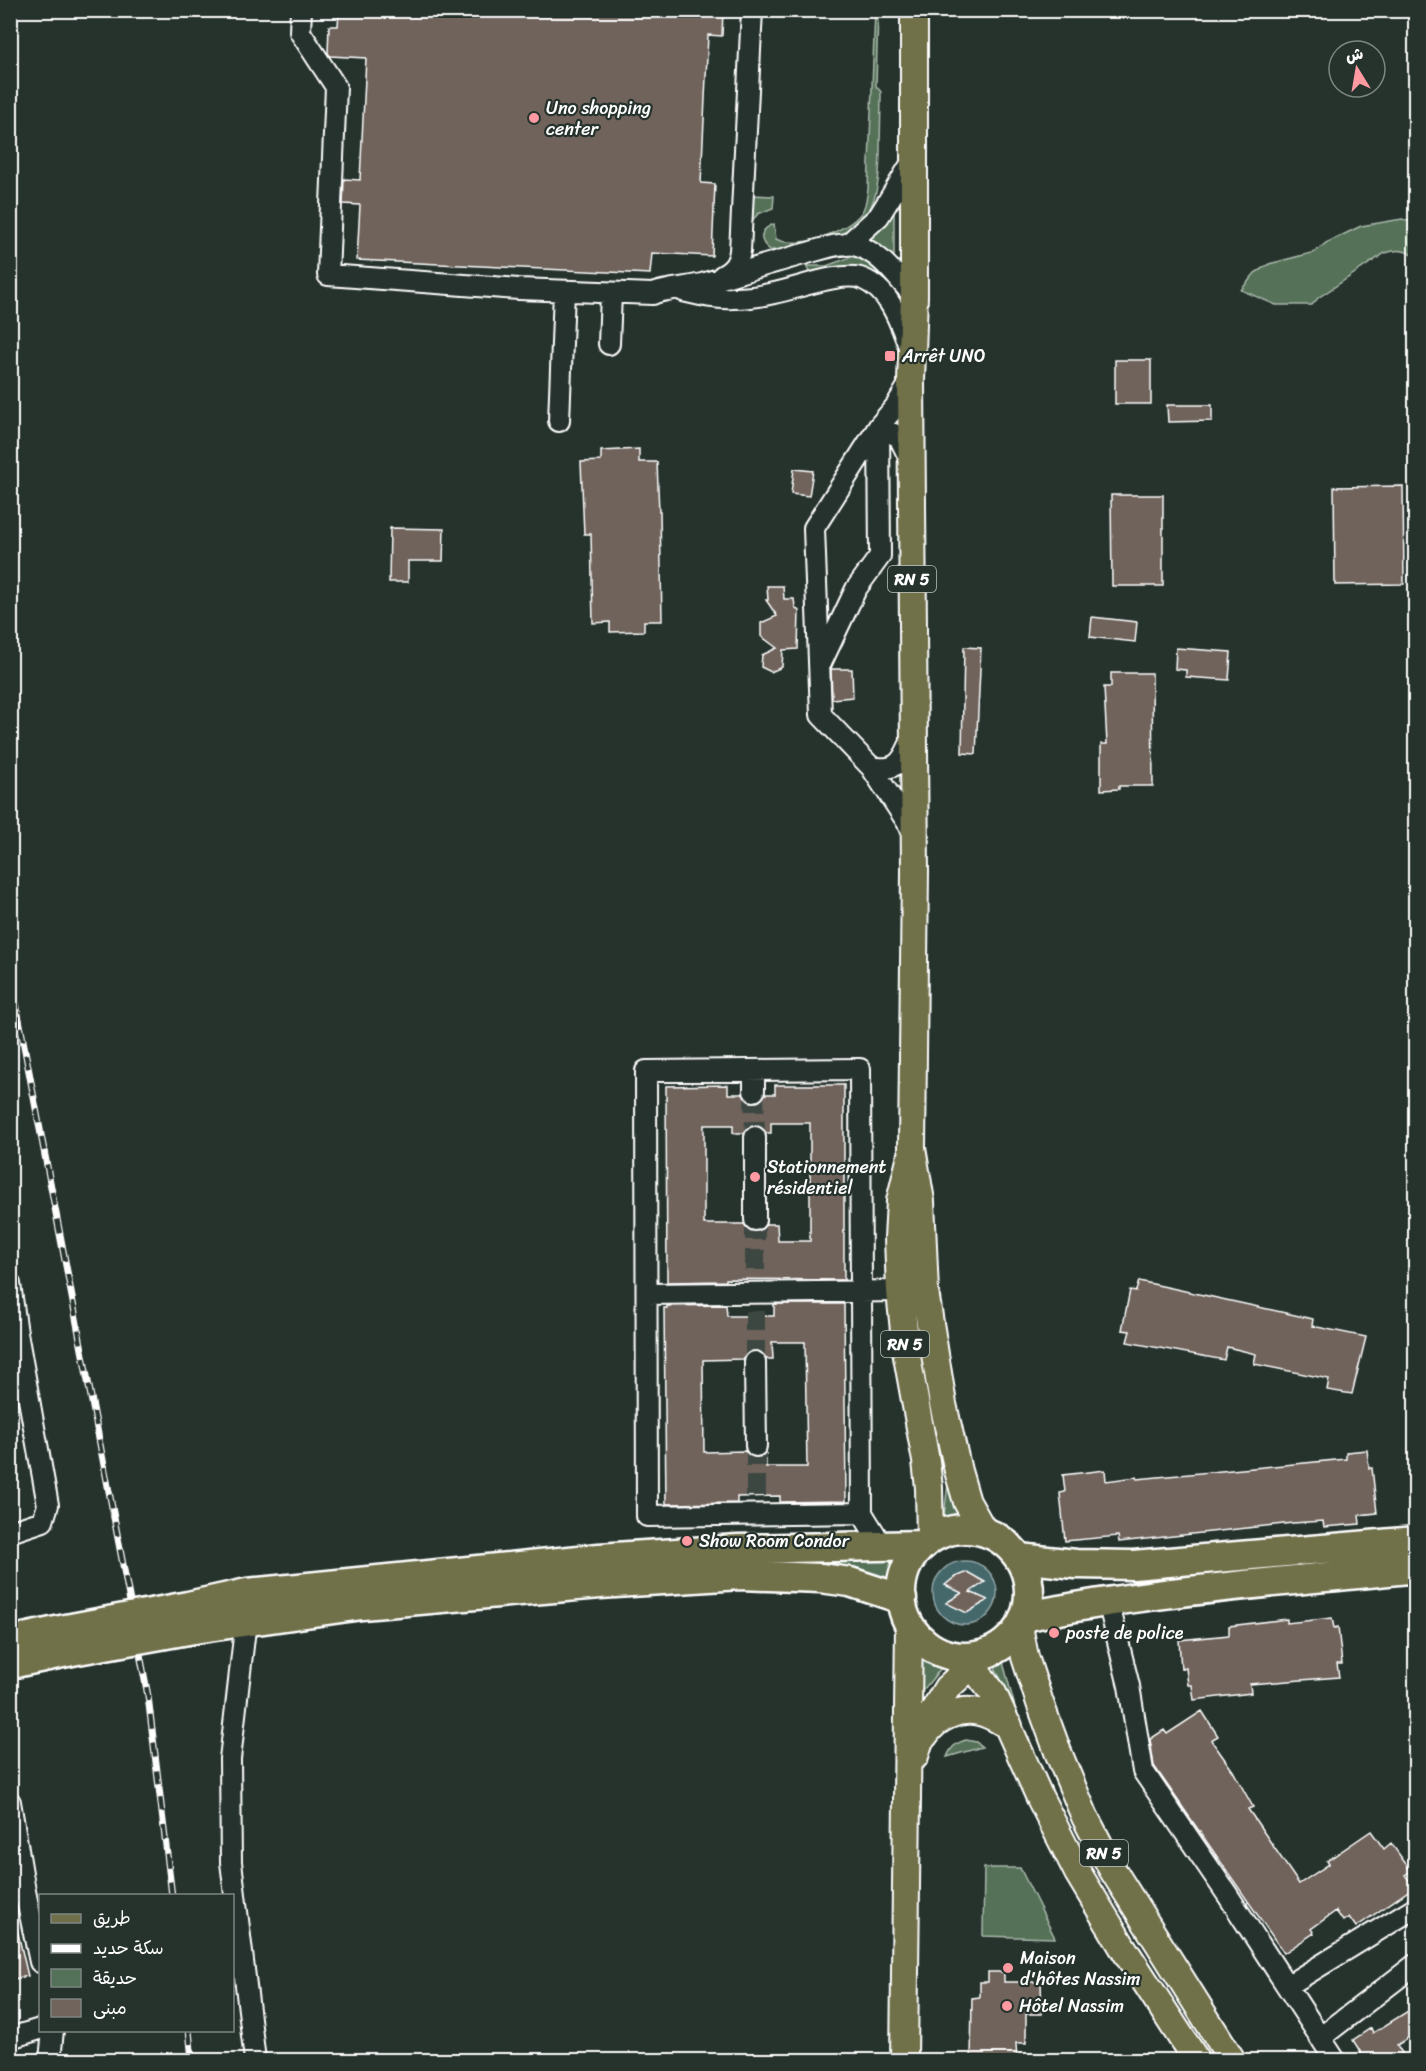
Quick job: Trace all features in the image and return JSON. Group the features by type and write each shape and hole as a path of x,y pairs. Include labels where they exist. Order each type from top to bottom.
{"highway":[{"path":"10,1641 69,1640 247,1607 599,1558 738,1549 866,1526 926,1542"},
{"path":"965,1529 984,1532 1004,1542 1019,1558 1026,1572 1029,1587 1028,1602 1022,1621 1011,1638 969,1658 926,1643 905,1611 902,1584 913,1557 926,1542 946,1532 965,1529"},
{"path":"1019,1558 1076,1564 1133,1565 1416,1541"},
{"path":"1022,1621 1108,1601 1416,1569"},
{"path":"247,1607 362,1605 600,1584 741,1575 820,1578 850,1582 905,1611"},
{"path":"10,1664 69,1640"}],"main road":[{"name":"RN 5","path":"914,10 914,296 911,463 915,834 912,1148 921,1201 925,1292 943,1404 967,1502 984,1532"},
{"name":"RN 5","path":"912,1148 900,1201 898,1238 906,1351 929,1488 926,1542"},
{"path":"904,2061 907,1797 905,1611"},
{"name":"RN 5","path":"1022,1621 1025,1657 1058,1752 1085,1817 1112,1869 1232,2061"},
{"name":"RN 5","path":"969,1658 993,1693 1040,1798 1078,1873 1196,2061"},
{"path":"907,1797 916,1751 924,1727 947,1688 969,1658"},
{"path":"916,1751 928,1731 941,1719 952,1714 978,1712 1009,1726"}],"street":[{"path":"301,10 300,32 336,87 328,275 611,294 653,294 658,291 677,290 773,261 847,244 879,216 914,159"},
{"path":"717,279 733,269 738,260 752,10"},
{"path":"740,232 744,244 751,253 761,260 773,261"},
{"path":"847,244 860,248 879,259 914,296"},
{"path":"725,298 744,286 746,270"},
{"path":"677,290 725,298 771,294 843,277 861,278 886,297 912,351"},
{"path":"559,421 564,291"},
{"path":"609,344 611,294"},
{"path":"911,381 896,406 879,426 814,528 821,715 871,768 915,834"},
{"path":"879,426 899,437 911,463"},
{"path":"819,669 856,589 880,556 879,426"},
{"path":"871,768 884,770 895,766 904,757 914,734"},
{"path":"860,1069 861,1292 866,1526 756,1507 647,1516 646,1071 860,1069"},
{"path":"754,1070 754,1091"},
{"path":"755,1137 755,1220"},
{"path":"10,1284 14,1334 48,1505 43,1521 10,1532"},
{"path":"646,1294 755,1295 900,1291"},
{"path":"755,1362 756,1446"},
{"path":"1108,1601 1129,1686 1143,1771 1227,1894 1335,2061"},
{"path":"247,1607 231,1759 231,1862 255,2061"},
{"path":"10,1802 18,1892 39,1959"},
{"path":"1287,1986 1416,1907"},
{"path":"1320,2038 1416,1964"},
{"path":"10,2038 39,2030"},
{"path":"50,2061 53,2032"}],"green space":[{"path":"875,11 878,11 876,86 881,92 881,100 879,171 873,201 868,212 859,222 834,237 792,248 770,250 762,239 763,232 769,226 774,224 776,239 785,242 809,241 846,226 863,210 868,189"},
{"path":"750,195 774,196 773,208 758,214 748,225"},
{"path":"894,211 894,262 868,240"},
{"path":"1402,219 1415,223 1415,258 1401,251 1385,253 1318,298 1312,305 1276,305 1241,290 1255,273 1269,264 1315,252 1326,243 1361,226"},
{"path":"854,256 869,262 889,287 812,277 806,266 826,266"},
{"path":"948,1483 966,1520 943,1524"},
{"path":"892,1557 889,1585 813,1564"},
{"path":"925,1653 942,1667 919,1695 918,1661"},
{"path":"1000,1659 1003,1662 1015,1707 994,1666 995,1661"},
{"path":"966,1740 976,1742 982,1747 947,1757 954,1746"},
{"path":"984,1868 1020,1868 1055,1938 983,1936"}],"water":[{"path":"959,1561 971,1561 988,1570 995,1581 997,1593 995,1605 988,1616 971,1625 959,1625 947,1620 938,1611 933,1599 933,1587 938,1575 947,1566"}],"building":[{"name":"Uno shopping center","path":"339,10 723,10 722,36 708,35 701,183 715,184 712,256 652,253 650,274 357,260 360,205 343,204 344,179 360,180 366,58 330,56 328,53 329,26 338,26"},
{"path":"1115,360 1151,360 1151,404 1115,404"},
{"path":"1167,405 1212,405 1212,421 1168,422"},
{"path":"639,449 639,462 657,462 662,621 644,621 644,631 610,632 610,622 593,623 591,534 584,534 581,462 601,461 601,451"},
{"path":"794,469 813,471 809,496 791,494"},
{"path":"1403,486 1404,584 1335,585 1334,487"},
{"path":"1111,495 1163,495 1163,586 1112,586"},
{"path":"390,528 444,529 443,561 408,561 408,582 389,582"},
{"path":"767,586 783,586 784,599 794,599 795,607 799,611 798,649 783,650 782,667 771,672 761,667 762,655 777,648 761,636 761,623 777,616 766,600 768,600"},
{"path":"1092,617 1137,622 1135,642 1090,637"},
{"path":"964,647 981,648 976,754 962,753"},
{"path":"1176,648 1231,652 1229,680 1186,677 1186,670 1175,669"},
{"path":"831,669 852,669 853,697 832,699"},
{"path":"1111,673 1152,673 1153,786 1119,786 1119,789 1101,790 1101,744 1107,744 1104,687 1111,687"},
{"path":"728,1085 728,1094 743,1094 748,1101 755,1103 760,1101 765,1094 775,1094 775,1085 844,1085 844,1280 726,1279 726,1281 667,1282 666,1086","holes":["771,1123 810,1123 810,1241 778,1241 777,1224 766,1224 756,1232 749,1230 744,1224 704,1224 704,1125 733,1125 733,1133 744,1133 749,1127 756,1125 766,1133 771,1133"]},
{"path":"1139,1281 1313,1319 1312,1326 1366,1337 1352,1394 1327,1390 1329,1379 1254,1364 1256,1354 1227,1347 1224,1360 1127,1342 1130,1331 1122,1330 1130,1290 1136,1291"},
{"path":"774,1304 844,1304 846,1501 780,1502 780,1496 737,1497 737,1503 666,1504 664,1308 667,1306 726,1305 727,1316 774,1316","holes":["772,1342 805,1342 807,1467 766,1467 766,1453 756,1458 745,1451 704,1452 703,1360 744,1359 748,1352 754,1350 761,1352 766,1359 773,1359"]},
{"path":"1367,1450 1369,1468 1372,1468 1377,1513 1359,1515 1360,1524 1324,1527 1323,1521 1119,1542 1118,1536 1065,1541 1060,1493 1065,1492 1063,1475 1105,1470 1106,1481 1136,1477 1137,1479 1346,1459 1346,1452"},
{"path":"967,1572 985,1582 970,1592 988,1600 967,1613 946,1603 962,1593 945,1585 955,1577"},
{"path":"1332,1618 1334,1628 1338,1627 1342,1664 1337,1664 1339,1677 1250,1684 1251,1693 1194,1700 1192,1685 1188,1685 1186,1668 1181,1669 1179,1640 1229,1635 1229,1626 1287,1619 1287,1623"},
{"path":"1202,1711 1218,1736 1211,1740 1233,1771 1253,1807 1248,1809 1299,1884 1329,1864 1327,1861 1371,1831 1384,1849 1391,1843 1411,1871 1405,1875 1414,1887 1356,1927 1349,1917 1343,1921 1336,1911 1311,1929 1314,1933 1284,1953 1154,1766 1150,1739 1164,1730 1167,1734"},
{"path":"17,1929 28,1976 10,1980 10,1930"},
{"name":"Hôtel Nassim","path":"988,1972 1004,1972 1004,1982 1041,1982 1042,2014 1026,2014 1026,2043 1016,2043 1017,2061 971,2061 972,1998 980,1997 980,1982 988,1982"},
{"path":"1416,2006 1416,2033 1397,2045 1407,2061 1366,2061 1353,2040 1371,2028 1373,2033"}],"tunnel":[{"path":"754,1091 755,1137"},
{"path":"755,1220 755,1281"},
{"path":"755,1311 755,1362"},
{"path":"756,1446 756,1499"}],"railway":[{"path":"10,972 148,1696 172,1894"},
{"path":"189,2032 192,2060"}],"place":[{"name":"Uno shopping center","path":"534,118"},
{"name":"Arrêt UNO","path":"890,356"},
{"name":"Stationnement résidentiel","path":"755,1177"},
{"name":"Show Room Condor","path":"687,1541"},
{"name":"poste de police","path":"1054,1633"},
{"name":"Maison d'hôtes Nassim","path":"1008,1968"},
{"name":"Hôtel Nassim","path":"1007,2006"}]}
